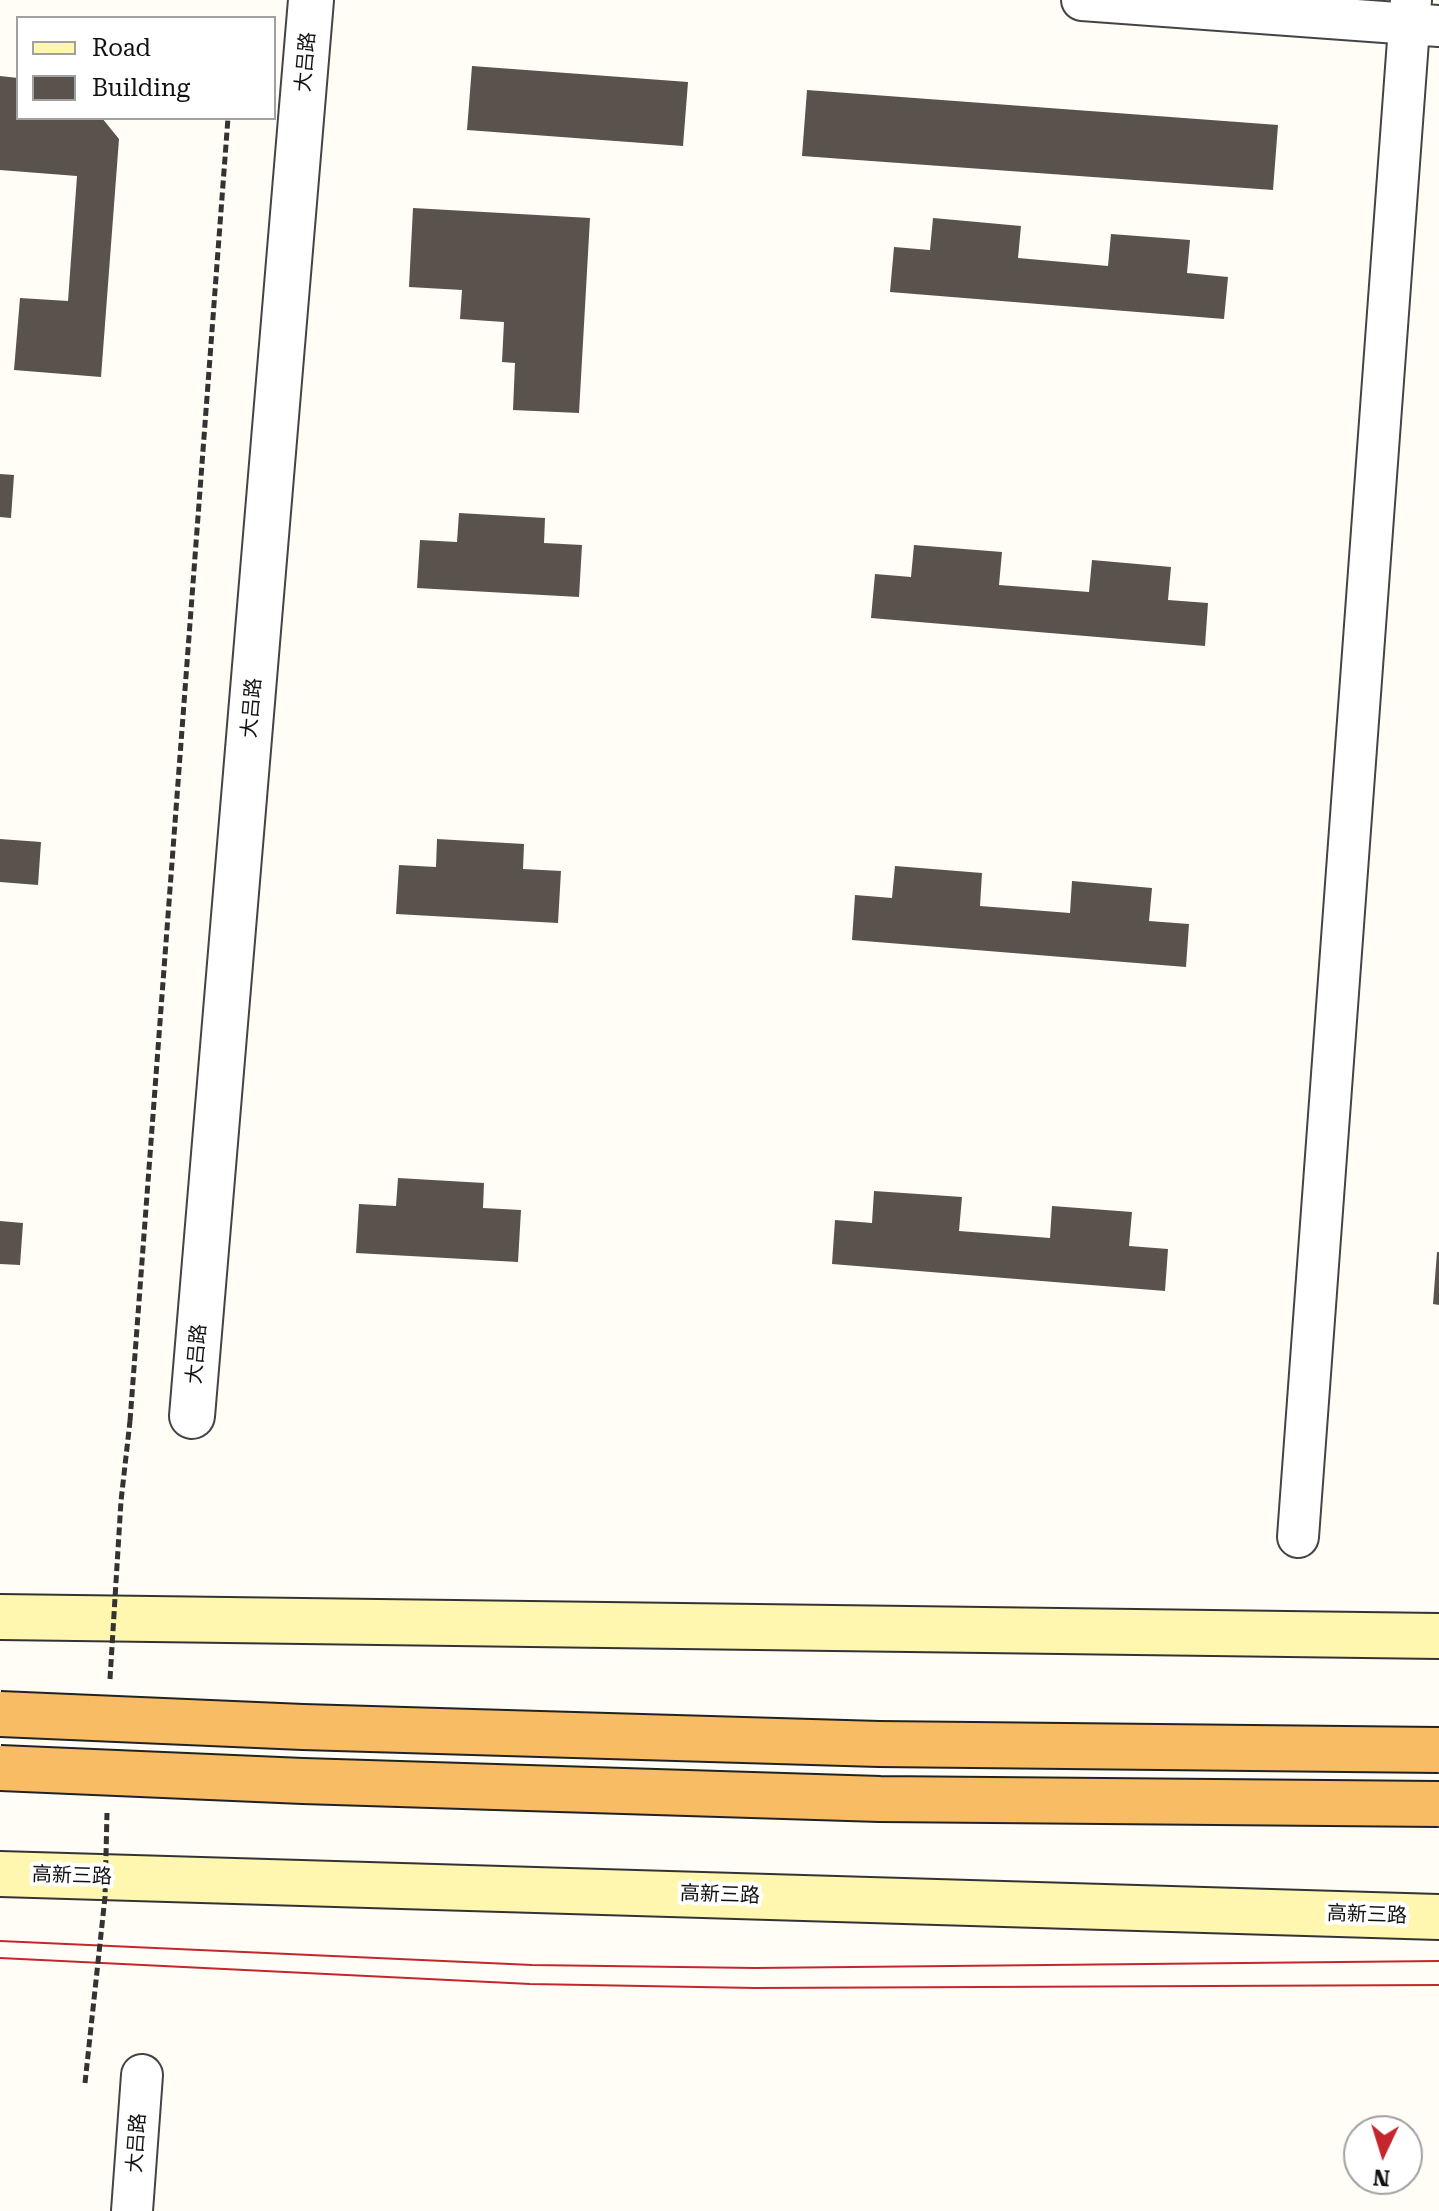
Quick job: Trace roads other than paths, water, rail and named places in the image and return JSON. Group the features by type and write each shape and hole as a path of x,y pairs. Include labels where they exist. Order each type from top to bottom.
{"highway":[{"path":"0,1714 303,1727 879,1744 1439,1750"},
{"path":"0,1768 880,1799 1439,1804"}],"main road":[{"path":"0,1617 1439,1636"},
{"name":"高新三路","path":"0,1874 1439,1917"}],"street":[{"name":"大吕路","path":"192,1416 311,0"},
{"path":"1082,0 1420,16 1298,1537"},
{"name":"大吕路","path":"132,2211 142,2075"}],"tram line":[{"path":"0,1941 532,1965 755,1968 1439,1961"},
{"path":"0,1958 530,1984 755,1988 1439,1985"}]}
